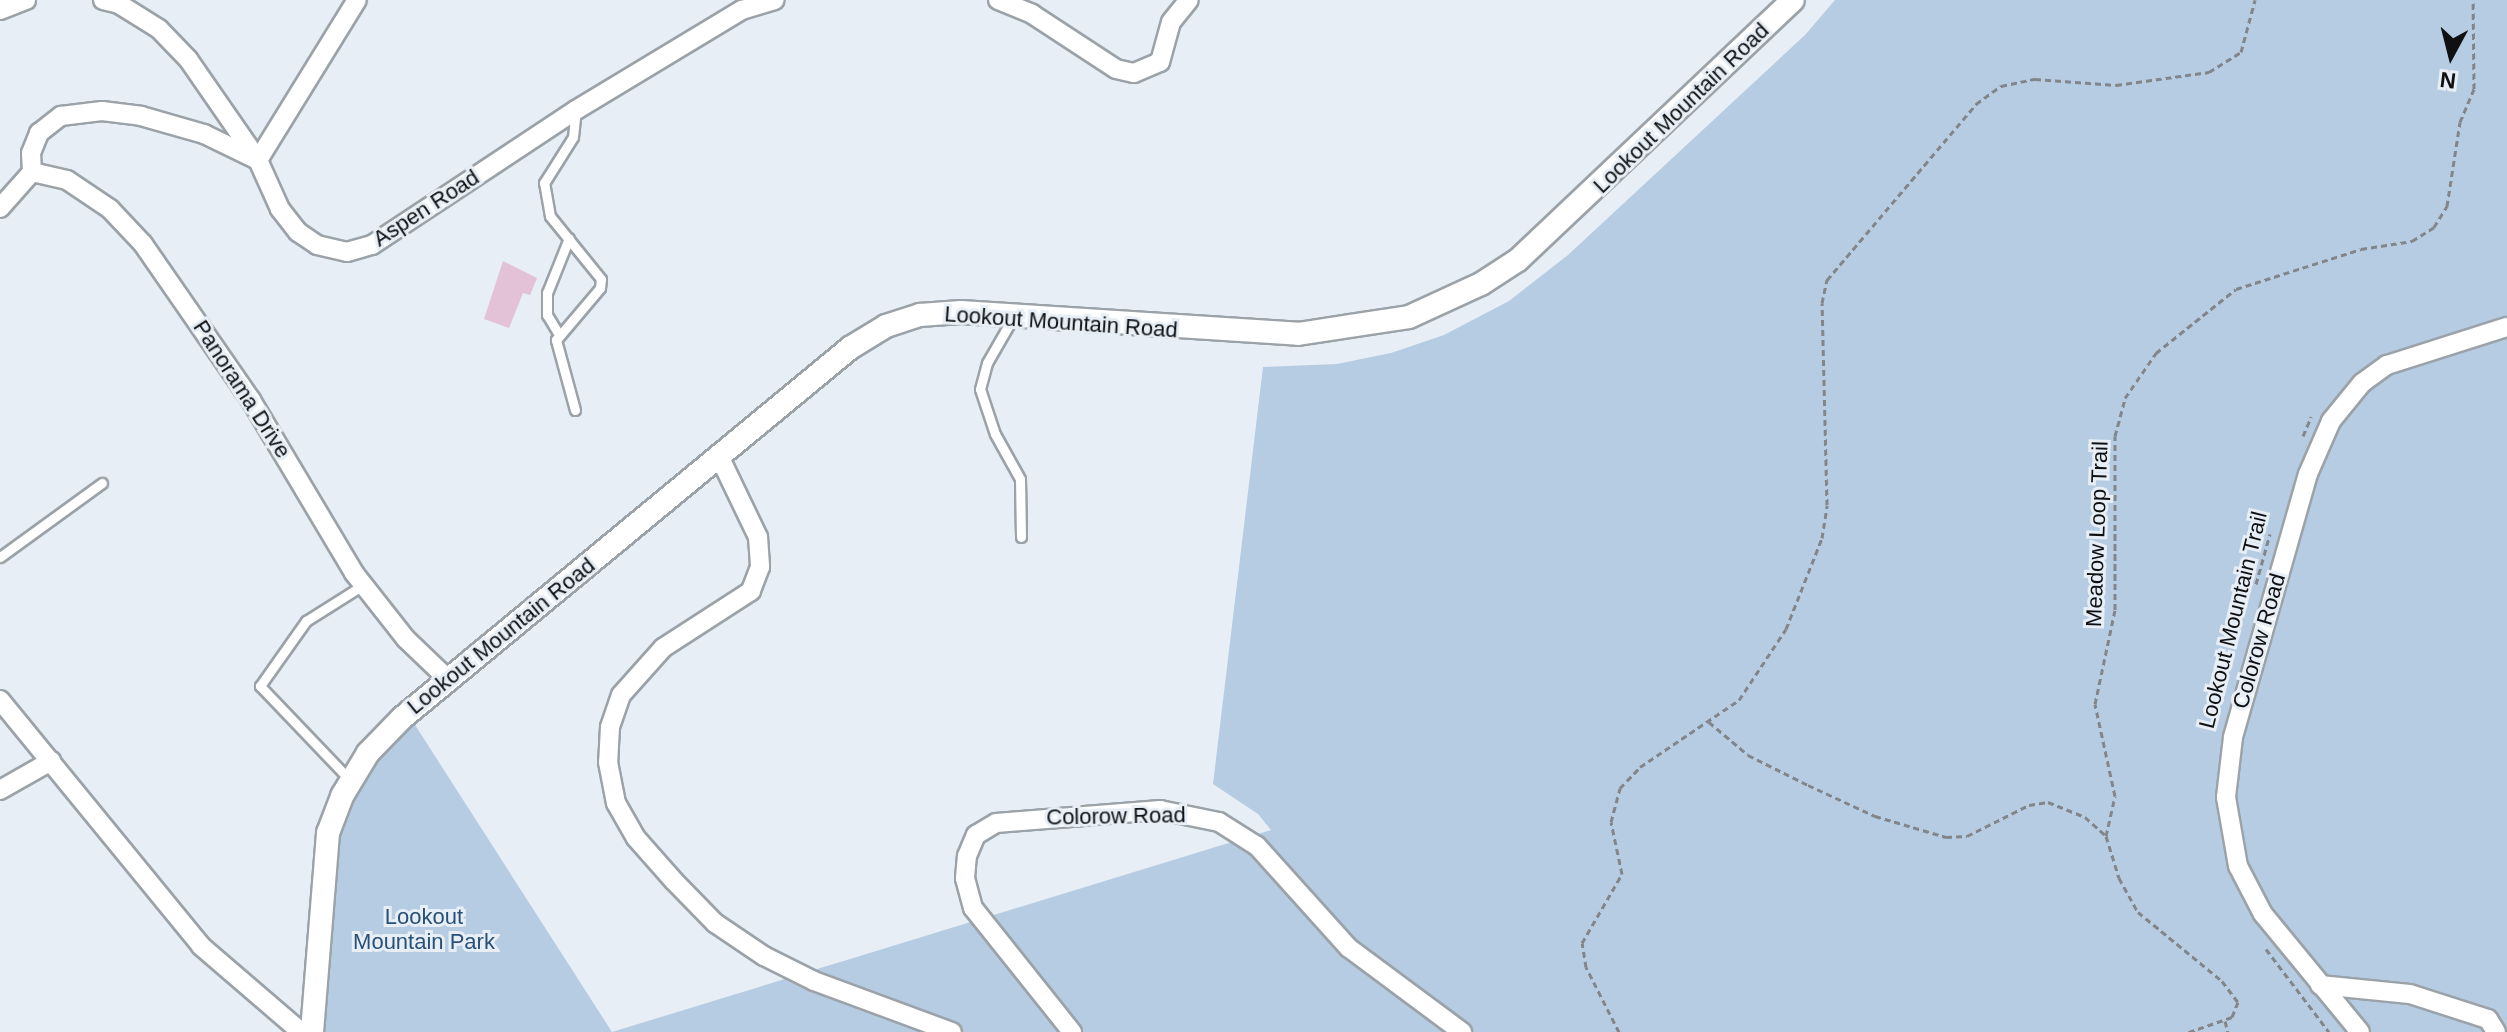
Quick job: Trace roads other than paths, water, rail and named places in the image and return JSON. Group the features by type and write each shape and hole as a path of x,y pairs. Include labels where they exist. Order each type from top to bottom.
{"street":[{"path":"0,10 26,0"},
{"name":"Aspen Road","path":"103,0 119,4 159,29 188,59 258,160 280,209 298,232 317,245 347,252 372,245 576,110 742,10 775,0"},
{"path":"0,208 32,172 31,153 39,133 61,116 102,111 141,116 204,134 258,160 357,0"},
{"path":"998,0 1032,14 1116,69 1134,73 1160,62 1171,22 1189,0"},
{"name":"Lookout Mountain Road","path":"312,1032 321,873 328,833 351,781 402,718 720,458 812,375 886,326 920,315 961,312 1298,334 1409,317 1518,260 1793,0"},
{"name":"Panorama Drive","path":"32,172 67,180 110,209 143,244 251,400 363,585 406,639 450,681"},
{"name":"Colorow Road","path":"2360,1032 2263,914 2238,866 2229,830 2229,760 2254,656 2308,474 2339,409 2372,375 2403,357 2507,327"},
{"path":"720,458 758,537 760,567 751,591 731,609 663,648 621,695 610,727 608,762 616,803 636,838 715,923 764,956 814,981 952,1032"},
{"path":"0,700 201,946 301,1032"},
{"path":"0,790 51,761"},
{"name":"Colorow Road","path":"1072,1032 973,908 965,878 967,856 976,835 996,823 1160,810 1219,822 1257,846 1349,948 1462,1032"},
{"path":"2320,985 2410,994 2488,1019 2496,1032"}],"lane":[{"path":"558,333 600,288 601,279 550,216 544,183 573,137 576,110"},
{"path":"569,238 547,293 547,315 558,333 575,410"},
{"path":"1014,316 987,363 980,389 995,434 1020,479 1021,537"},
{"path":"0,557 102,483"},
{"path":"351,781 260,686 306,621 363,585"}],"park label":[{"name":"Lookout Mountain Park","path":"424,928"}]}
